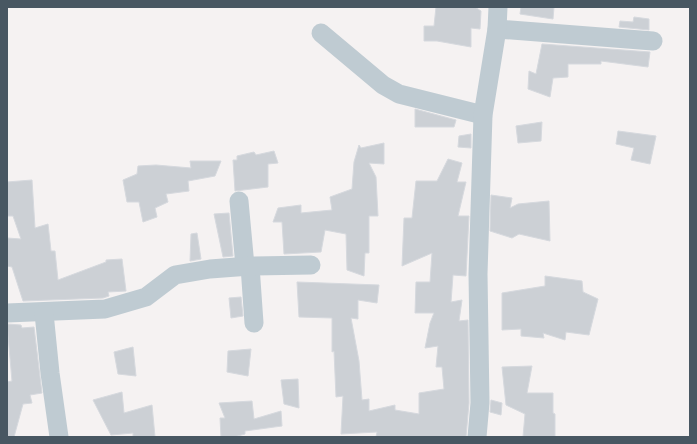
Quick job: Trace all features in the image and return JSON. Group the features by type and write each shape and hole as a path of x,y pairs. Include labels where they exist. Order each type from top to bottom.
{"street":[{"path":"477,437 480,402 478,274 483,115 497,29 498,7"},
{"path":"497,29 653,41"},
{"path":"321,33 383,85 399,94 483,115"},
{"path":"239,201 254,323"},
{"path":"7,313 44,313 105,309 146,297 175,275 210,269 248,266 311,266"},
{"path":"44,313 50,374 59,437"}],"building":[{"path":"436,7 475,7 481,11 480,29 471,28 471,47 437,41 424,41 424,26 434,26"},
{"path":"521,7 554,7 553,19 520,14"},
{"path":"634,17 649,19 649,30 619,27 620,21 633,22"},
{"path":"542,44 650,52 648,67 601,61 601,64 568,64 568,77 553,78 550,97 528,89 529,71 536,74"},
{"path":"415,109 456,120 454,127 415,127"},
{"path":"542,122 541,141 518,143 516,126"},
{"path":"618,131 656,136 650,164 631,160 634,148 616,144"},
{"path":"471,134 471,148 458,147 459,136"},
{"path":"384,143 384,164 369,163 376,177 378,216 369,216 369,253 365,253 364,276 347,270 346,234 325,230 321,252 284,254 282,222 273,222 278,208 301,205 301,213 332,210 330,197 352,189 354,162 359,145 361,148"},
{"path":"274,151 278,163 268,164 268,187 235,191 233,160 237,160 237,156 254,152 256,155"},
{"path":"448,159 462,163 457,182 466,182 458,216 469,216 466,276 453,275 451,302 462,300 459,321 468,320 469,403 466,437 376,437 377,432 341,434 343,396 336,397 334,351 332,352 332,318 299,317 297,282 379,285 377,303 358,300 358,319 351,318 359,361 362,400 369,399 369,411 395,405 395,410 419,414 419,393 444,389 442,367 436,367 438,346 425,348 430,323 434,313 415,313 416,282 430,282 432,253 402,266 404,218 412,218 416,181 437,181"},
{"path":"190,161 221,161 215,176 188,181 189,191 166,194 168,202 155,208 157,217 143,222 139,202 127,202 123,180 137,174 138,166 156,165 191,168"},
{"path":"32,180 35,228 48,224 51,251 55,251 58,280 106,262 106,260 122,259 126,291 108,292 109,296 103,298 23,301 12,267 7,266 7,238 21,239 13,216 7,216 7,182"},
{"path":"491,195 512,198 510,208 518,204 549,201 550,241 519,234 512,238 490,231"},
{"path":"229,213 233,256 223,257 214,214"},
{"path":"197,233 201,259 190,261 191,234"},
{"path":"545,276 582,281 583,292 598,299 589,335 566,332 565,340 543,333 544,338 521,336 521,329 502,330 502,293 545,286"},
{"path":"241,297 243,316 231,318 229,298"},
{"path":"7,324 21,325 22,328 34,327 42,393 30,395 32,403 23,404 14,437 7,437 7,382 12,381"},
{"path":"133,347 136,376 118,374 114,352"},
{"path":"251,349 248,376 227,372 228,351"},
{"path":"532,366 527,393 553,393 555,437 523,437 525,414 506,405 502,367"},
{"path":"298,379 299,408 284,404 281,380"},
{"path":"122,392 124,413 152,405 155,437 133,437 133,433 111,435 93,400"},
{"path":"491,400 502,403 501,415 490,412"},
{"path":"252,401 254,419 281,411 282,426 245,431 245,434 234,437 221,437 220,418 225,418 219,403"}]}
